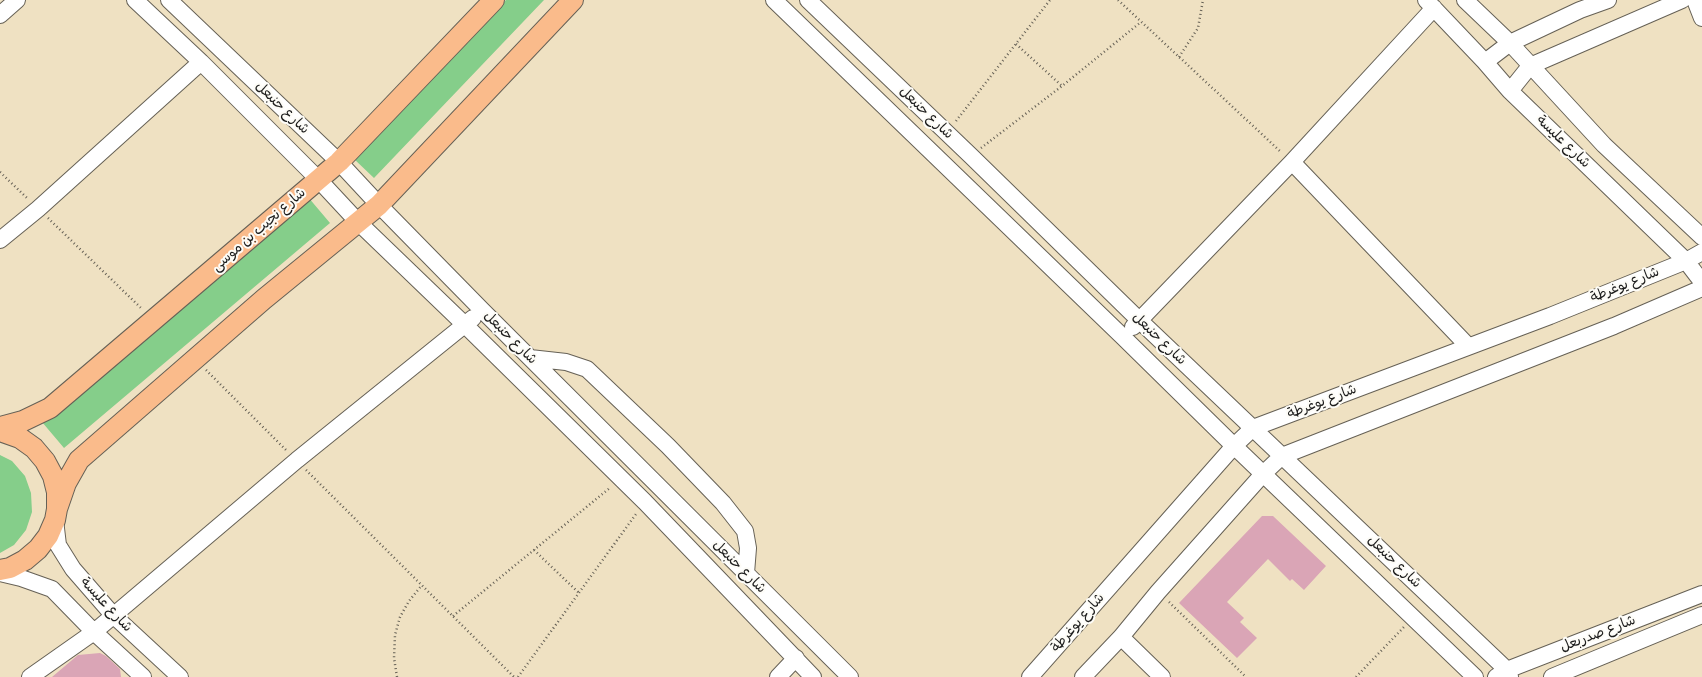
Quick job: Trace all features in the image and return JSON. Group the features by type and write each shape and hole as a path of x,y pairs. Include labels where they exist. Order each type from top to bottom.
{"main road":[{"name":"شارع نجيب بن موسى","path":"0,427 23,422 50,408 339,162 494,0"},
{"path":"0,572 25,560 38,550 48,536 66,483 78,460 194,358 379,205 573,0"},
{"path":"0,431 20,438 34,448 45,461 53,476 57,492 56,515"}],"street":[{"path":"0,15 17,0"},
{"name":"شارع حنبعل","path":"135,0 201,62 318,179 358,222 645,502 813,677"},
{"name":"شارع حنبعل","path":"169,0 339,162 482,310 850,677"},
{"name":"شارع حنبعل","path":"808,0 947,132 1139,320 1282,456 1504,675"},
{"name":"شارع عليسة","path":"1465,0 1510,43 1604,145 1702,237"},
{"path":"1485,62 1510,43 1580,10 1608,0"},
{"path":"1510,91 1530,66 1682,0"},
{"path":"1695,0 1702,18"},
{"name":"شارع حنبعل","path":"778,1 1234,446 1476,677"},
{"path":"1123,337 1292,162 1430,4"},
{"name":"شارع عليسة","path":"1430,4 1485,62 1510,91 1686,261 1702,282"},
{"path":"0,240 38,209 201,62"},
{"path":"1292,162 1468,346"},
{"name":"شارع يوغرطة","path":"1030,677 1234,446 1253,428 1550,316 1686,261 1702,252"},
{"path":"1082,677 1121,636 1263,474 1282,456 1614,326 1702,288"},
{"path":"30,677 94,632 297,460 482,310"},
{"path":"530,358 566,362 587,369 668,446 723,503 745,531 748,548 746,573"},
{"name":"شارع عليسة","path":"56,515 58,545 73,569 113,615 180,677"},
{"name":"شارع عليسة","path":"0,572 52,589 94,632 143,677"},
{"name":"شارع صدربعل","path":"1504,675 1702,594"},
{"name":"شارع صدربعل","path":"1552,677 1702,615"},
{"path":"1121,636 1162,677"},
{"path":"778,677 796,658"}],"path":[{"path":"947,132 1050,0"},
{"path":"1118,0 1292,162"},
{"path":"1179,57 1198,28 1203,0"},
{"path":"971,156 1062,86 1141,22"},
{"path":"1016,44 1062,86"},
{"path":"0,172 154,320"},
{"path":"194,358 514,677"},
{"path":"453,616 621,479"},
{"path":"518,677 645,502"},
{"path":"534,550 579,593"},
{"path":"397,677 394,658 395,635 400,617 409,601 422,585"},
{"path":"1158,592 1246,677"},
{"path":"1356,677 1414,617"}],"green space":[{"path":"506,0 544,0 374,178 354,159"},
{"path":"308,197 330,223 64,448 42,422"},
{"path":"0,455 12,461 25,476 31,493 32,512 26,530 14,545 0,553"}],"building":[{"path":"1262,516 1273,516 1326,566 1304,590 1292,579 1290,581 1268,559 1227,602 1244,618 1240,622 1257,638 1237,658 1179,603"},
{"path":"100,653 106,656 120,669 121,677 52,677 78,655"}]}
